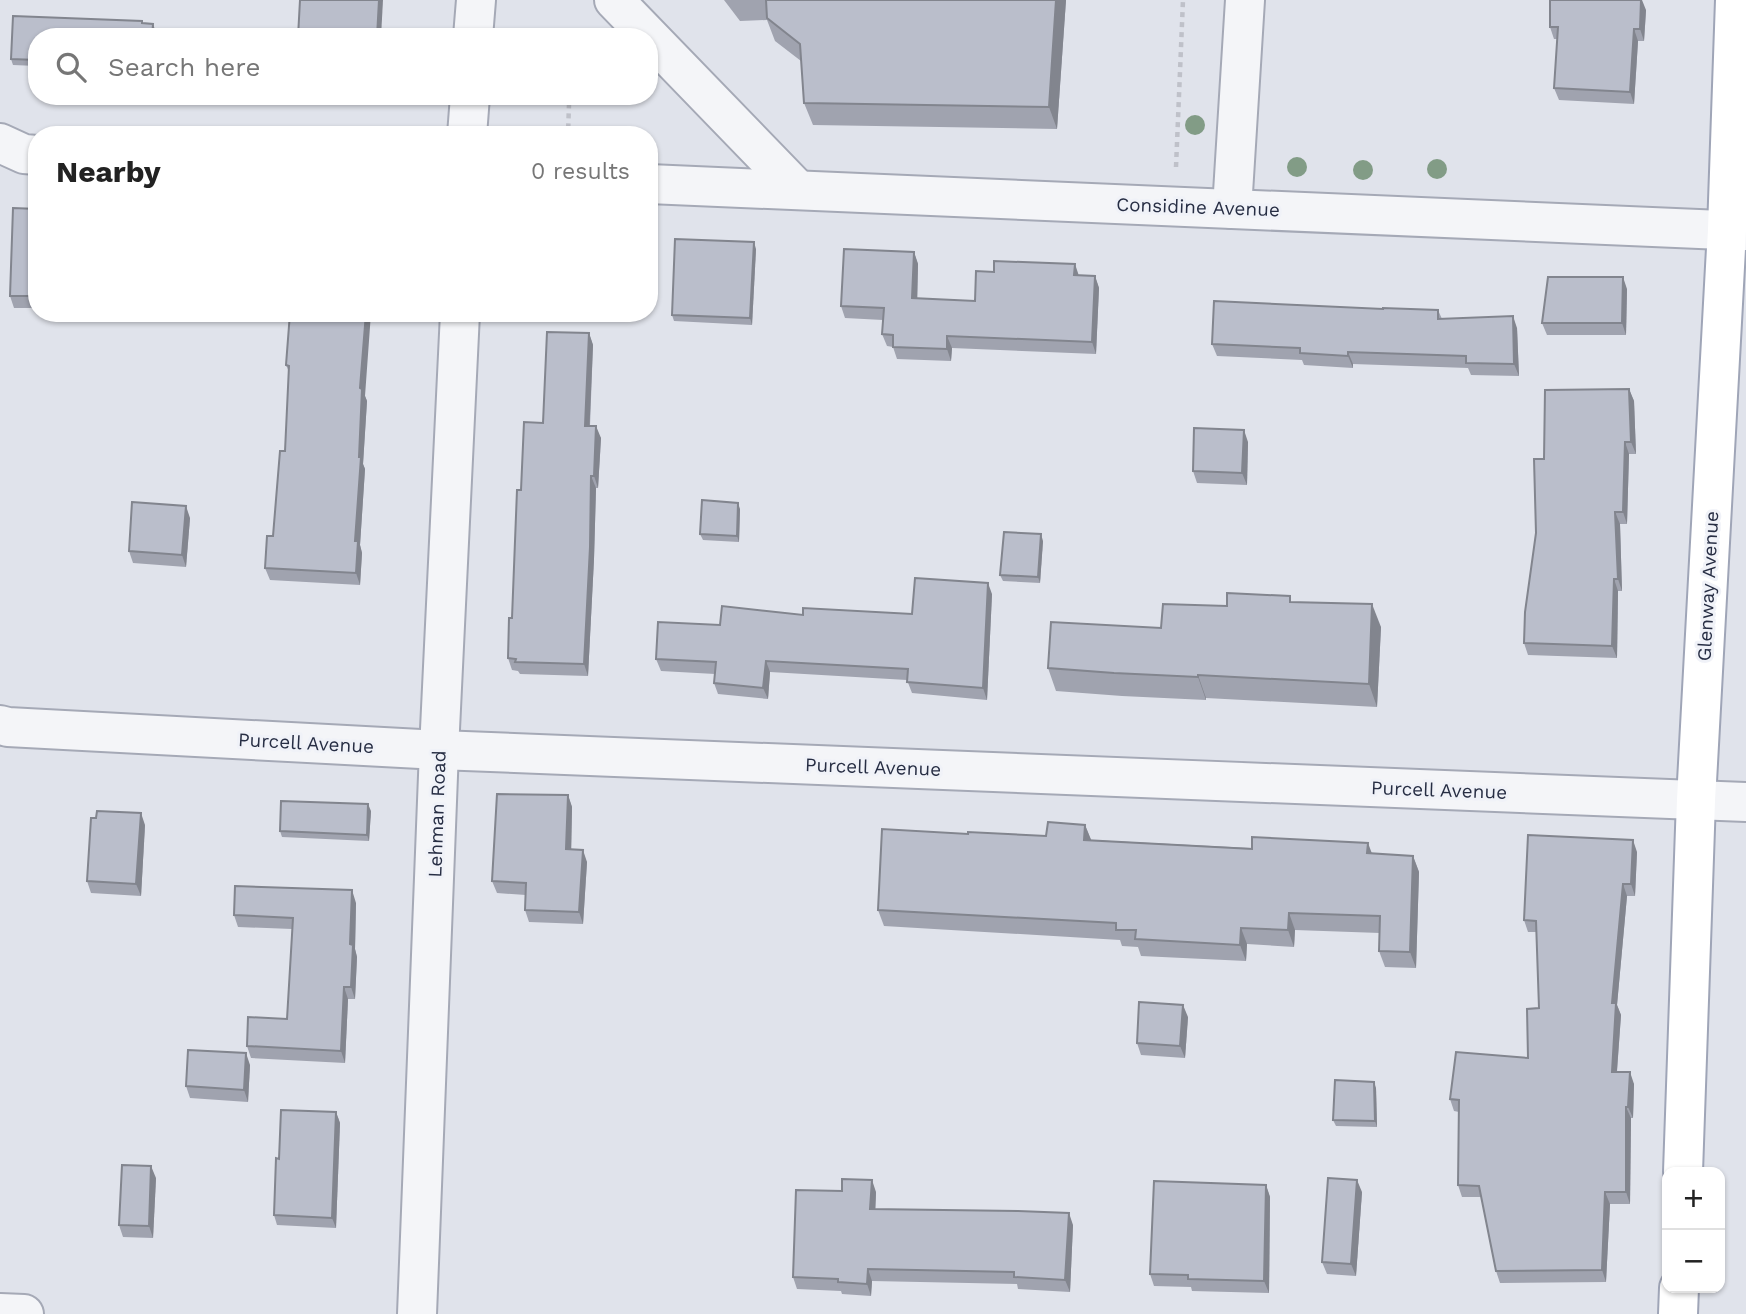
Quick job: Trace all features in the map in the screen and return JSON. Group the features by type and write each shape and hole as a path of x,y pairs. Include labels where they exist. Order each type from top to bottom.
{"main road":[{"name":"Glenway Avenue","path":"1683,1167 1696,800 1736,231 1735,0"},
{"path":"1678,1314 1679,1293"}],"street":[{"path":"474,28 476,0"},
{"path":"614,0 641,28"},
{"path":"1232,209 1245,0"},
{"path":"658,45 798,190"},
{"path":"468,126 469,105"},
{"path":"0,144 28,154"},
{"name":"Considine Avenue","path":"658,184 1736,231"},
{"name":"Lehman Road","path":"417,1314 439,750 460,322"},
{"name":"Purcell Avenue","path":"0,725 439,750 1746,802"},
{"path":"0,1313 24,1314"}],"path":[{"path":"1176,169 1183,0"},
{"path":"568,126 569,105"}],"building":[{"path":"300,0 379,0 377,28 298,28"},
{"path":"766,0 1056,0 1049,107 804,103 800,44 767,18"},
{"path":"1550,0 1641,0 1640,29 1634,29 1630,92 1554,88 1558,27 1550,27"},
{"path":"13,16 142,21 153,24 153,28 28,28 28,60 11,59"},
{"path":"13,208 28,209 28,296 10,296"},
{"path":"675,239 754,242 750,318 672,315"},
{"path":"844,249 914,252 912,298 975,301 976,271 994,272 994,261 1075,264 1074,275 1095,276 1092,342 947,336 947,349 893,347 893,335 882,334 884,308 841,306"},
{"path":"1548,277 1623,277 1622,323 1542,323"},
{"path":"1214,301 1438,310 1438,319 1513,316 1514,364 1466,363 1466,356 1348,352 1348,356 1300,353 1300,348 1212,344"},
{"path":"289,322 365,322 360,388 361,457 355,541 358,541 356,573 265,568 267,536 273,536 280,451 285,451 289,366 286,365"},
{"path":"547,332 589,333 585,426 596,426 594,476 591,476 584,664 515,662 516,659 508,658 517,490 521,490 524,422 543,423"},
{"path":"1629,389 1631,442 1625,442 1623,512 1615,512 1618,579 1614,579 1612,646 1524,643 1525,612 1536,533 1534,459 1544,459 1545,390"},
{"path":"1194,428 1244,430 1242,473 1193,471"},
{"path":"702,500 738,503 737,536 700,534"},
{"path":"132,502 186,506 182,555 129,551"},
{"path":"1004,532 1041,534 1038,577 1000,575"},
{"path":"915,578 988,583 983,688 907,682 908,669 766,661 763,688 714,683 716,662 656,659 658,622 720,625 722,606 803,615 803,608 912,614"},
{"path":"1227,593 1290,596 1290,602 1372,604 1369,684 1048,668 1051,622 1161,628 1163,604 1227,606"},
{"path":"497,794 568,795 566,849 583,850 579,912 525,910 526,883 492,881"},
{"path":"281,801 368,804 367,835 280,831"},
{"path":"97,811 141,813 136,884 87,881 91,818 96,818"},
{"path":"1048,822 1085,825 1084,840 1252,849 1252,837 1368,843 1367,853 1413,856 1410,952 1379,951 1380,916 1289,913 1288,930 1241,928 1240,945 1135,939 1136,930 1116,930 1116,923 878,910 882,829 1046,836"},
{"path":"1528,835 1633,840 1631,884 1623,884 1612,1003 1616,1003 1612,1072 1630,1072 1626,1107 1626,1192 1605,1192 1602,1270 1496,1271 1479,1186 1458,1185 1459,1100 1450,1099 1456,1052 1528,1058 1527,1009 1539,1008 1536,921 1524,920"},
{"path":"235,886 352,890 351,987 344,987 341,1051 247,1046 248,1017 287,1019 293,918 234,915"},
{"path":"1139,1002 1183,1005 1180,1046 1137,1043"},
{"path":"188,1050 246,1053 244,1090 186,1086"},
{"path":"1335,1080 1374,1082 1375,1121 1333,1120"},
{"path":"281,1110 336,1112 332,1218 274,1215"},
{"path":"122,1165 151,1166 149,1226 119,1225"},
{"path":"1328,1178 1357,1180 1351,1264 1322,1262"},
{"path":"842,1179 872,1180 870,1209 1069,1213 1065,1280 1014,1277 1014,1272 868,1269 867,1284 838,1282 838,1279 793,1277 796,1190 842,1191"},
{"path":"1154,1181 1266,1185 1264,1281 1188,1279 1188,1275 1150,1274"}]}
